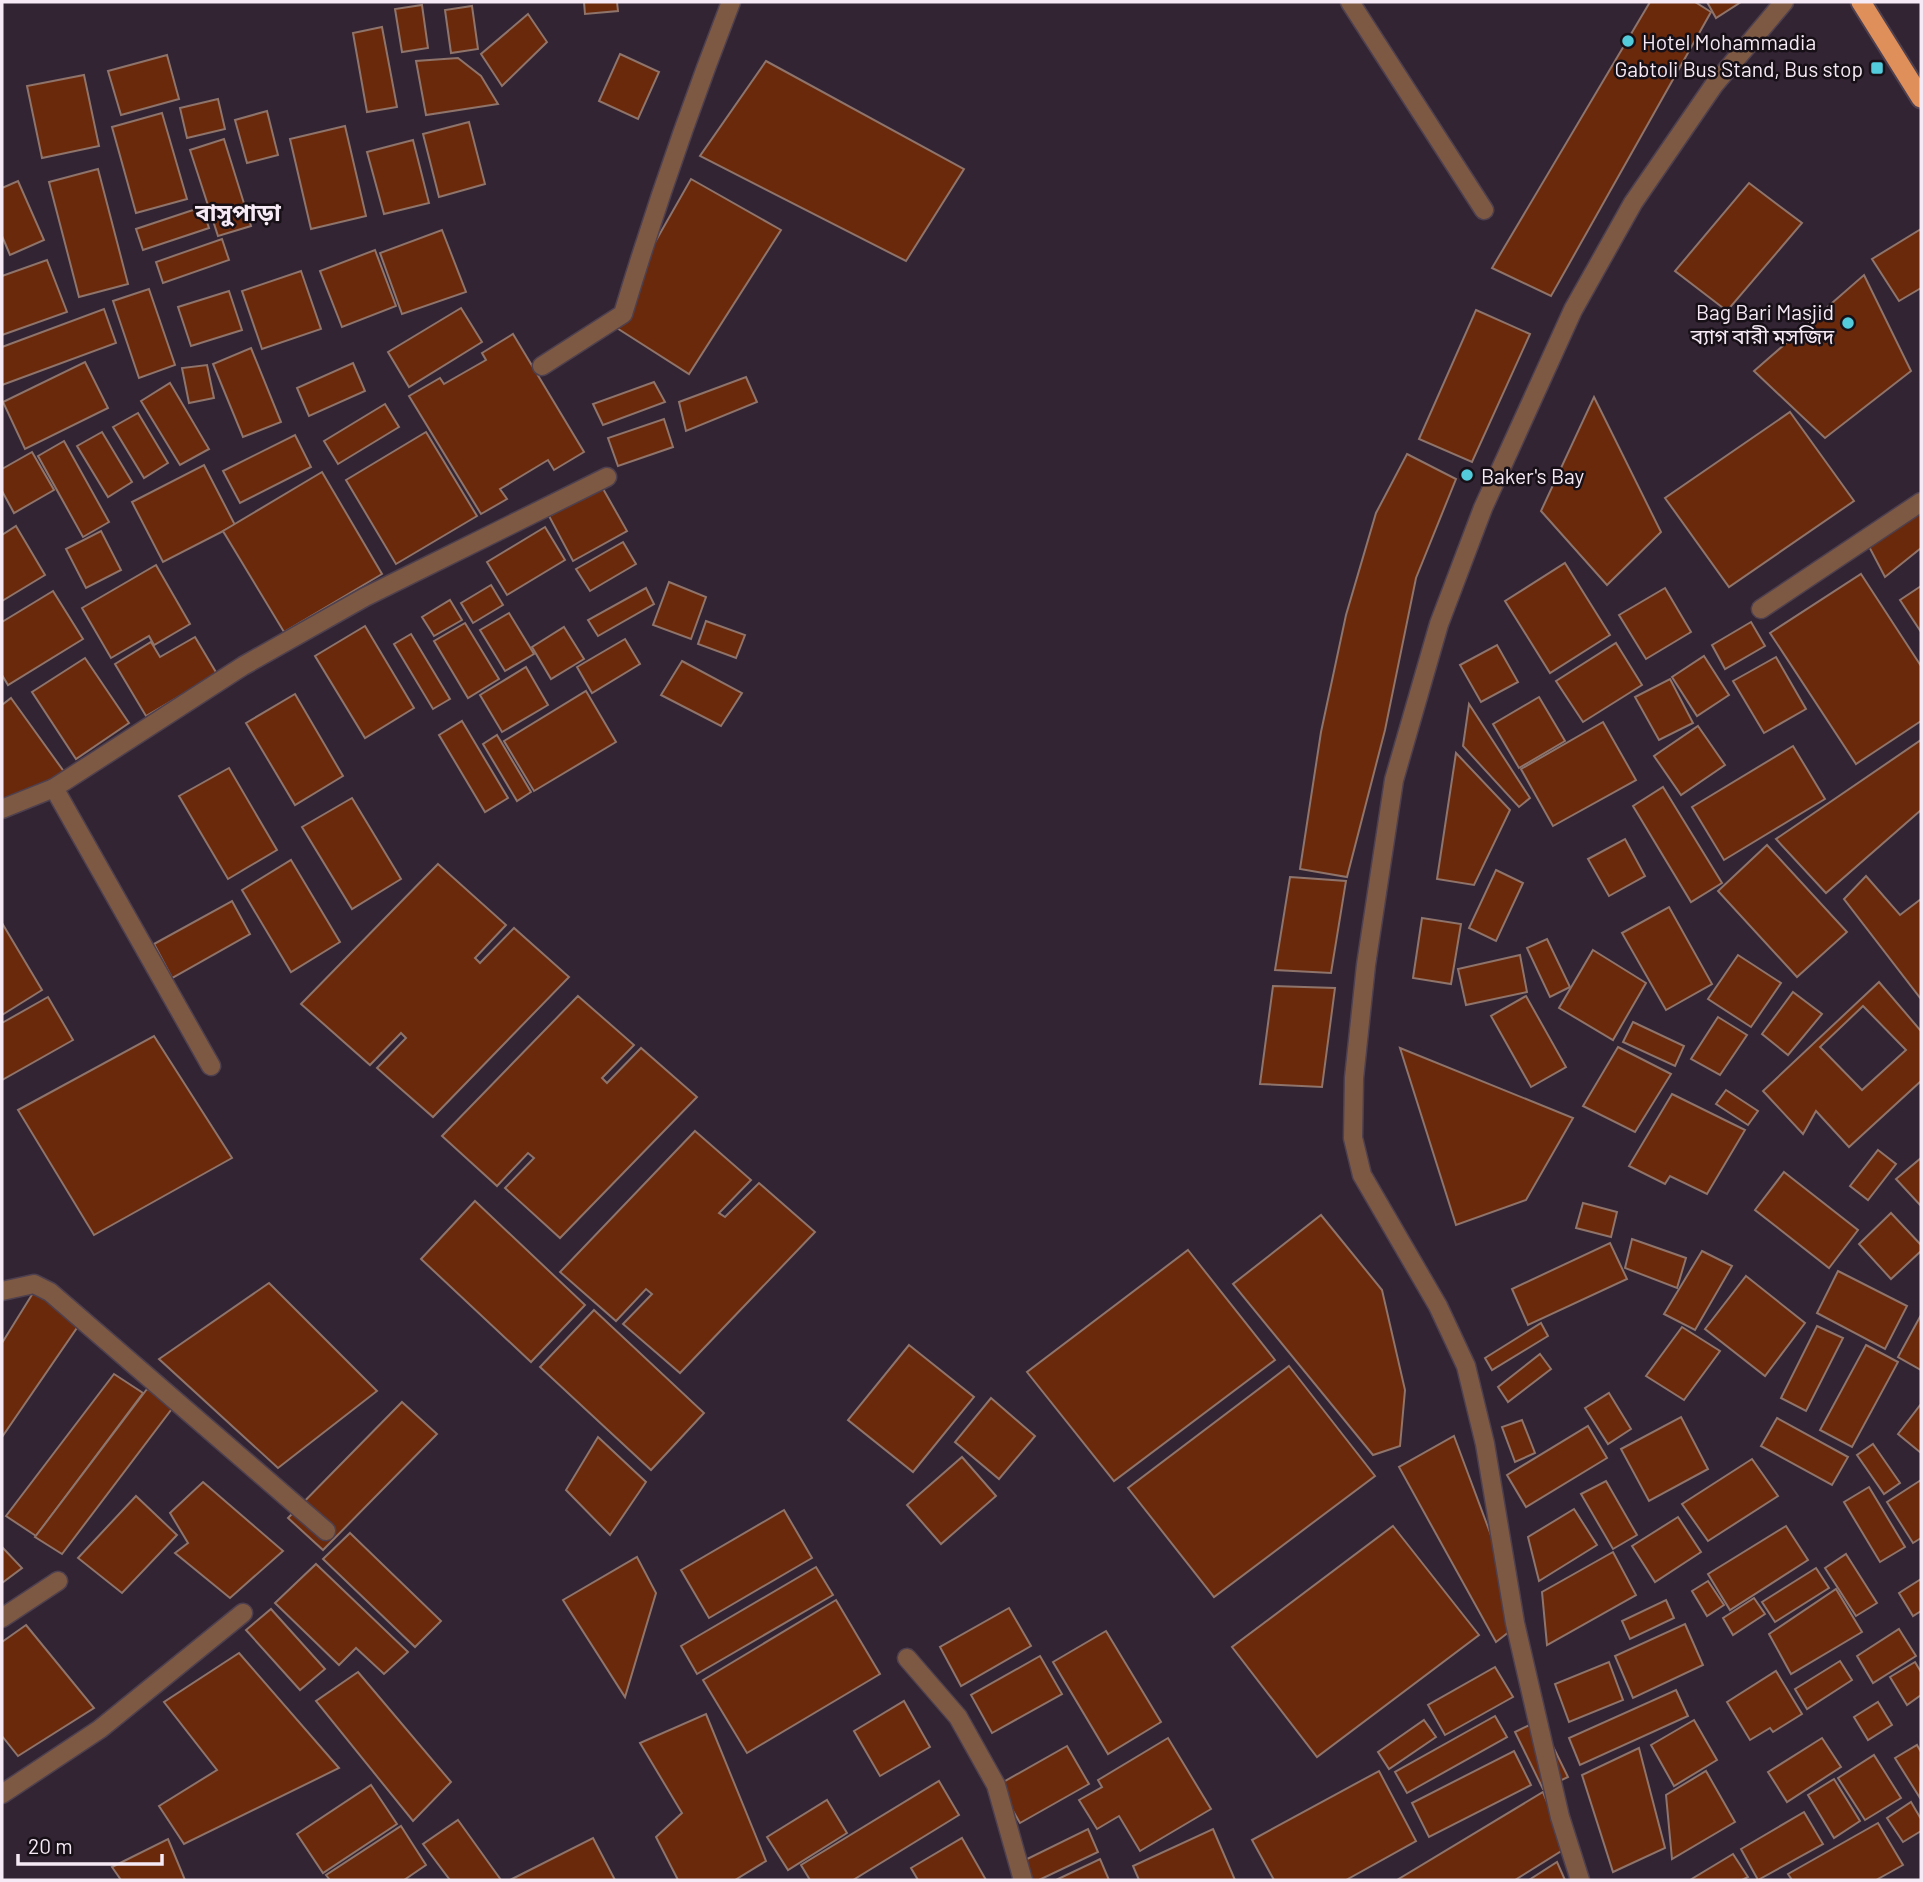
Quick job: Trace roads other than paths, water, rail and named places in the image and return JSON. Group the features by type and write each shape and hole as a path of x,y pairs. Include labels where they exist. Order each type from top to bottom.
{"highway":[{"path":"1861,2 1921,98"}],"street":[{"path":"542,366 623,314 685,121 731,2"},
{"path":"1350,2 1484,210"},
{"path":"1580,1880 1560,1816 1515,1623 1485,1444 1466,1366 1438,1306 1362,1175 1353,1138 1354,1078 1366,965 1394,780 1439,624 1483,508 1573,310 1633,203 1714,85 1784,2"},
{"path":"2,809 54,788 243,667 365,597 607,477"},
{"path":"1761,609 1921,502"},
{"path":"54,788 211,1066"},
{"path":"2,1291 33,1284 50,1292 326,1531"},
{"path":"2,1618 58,1581"},
{"path":"2,1794 100,1729 243,1613"},
{"path":"907,1658 958,1717 996,1785 1024,1880"}],"place":[{"name":"Hotel Mohammadia","path":"1628,41"},
{"name":"Gabtoli Bus Stand, Bus stop","path":"1877,68"},
{"name":"Bag Bari Masjid ব্যাগ বারী মসজিদ","path":"1848,323"},
{"name":"Baker's Bay","path":"1467,475"}],"district":[{"name":"বাসুপাড়া","path":"238,211"}]}
